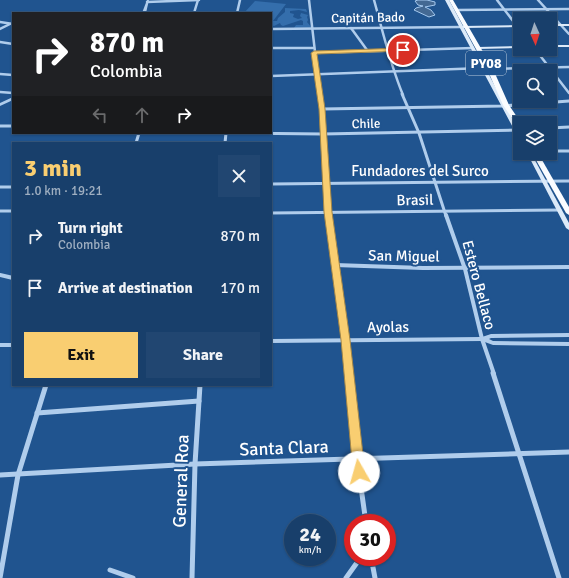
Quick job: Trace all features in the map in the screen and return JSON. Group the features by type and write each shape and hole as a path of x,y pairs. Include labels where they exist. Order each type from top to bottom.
{"highway":[{"name":"PY08","path":"452,0 464,27 490,69 504,105 513,119"},
{"path":"539,160 568,211"}],"main road":[{"path":"447,0 464,27 513,26"},
{"path":"557,25 569,25"},
{"path":"557,46 569,46"},
{"path":"504,105 483,68 476,48 513,47"},
{"path":"533,160 569,228"}],"street":[{"path":"144,12 148,1 198,0 194,12"},
{"path":"237,12 240,0"},
{"path":"308,0 316,74 322,109 328,212 346,340 365,514"},
{"name":"Estero Bellaco","path":"374,0 389,50 393,71 419,133 434,182 465,269 482,339 559,578"},
{"path":"496,0 513,20"},
{"path":"538,0 569,34"},
{"path":"457,10 569,9"},
{"path":"0,22 11,24"},
{"path":"0,29 11,24"},
{"name":"Capitán Bado","path":"272,29 464,27"},
{"path":"351,28 367,50"},
{"path":"0,42 12,44"},
{"path":"272,48 314,50 389,50 476,48"},
{"path":"540,56 547,64"},
{"path":"557,67 569,67"},
{"path":"272,76 483,68"},
{"path":"490,69 513,68"},
{"path":"0,74 12,75"},
{"path":"557,77 569,93"},
{"path":"0,92 12,93"},
{"path":"0,105 12,99"},
{"path":"322,109 504,105 569,101"},
{"path":"0,126 12,126"},
{"path":"557,128 569,127"},
{"name":"Chile","path":"272,133 419,133 513,129"},
{"path":"557,151 569,151"},
{"name":"Fundadores del Surco","path":"272,184 569,181"},
{"path":"0,187 12,187"},
{"name":"Brasil","path":"272,213 560,210"},
{"path":"0,211 12,211"},
{"name":"San Miguel","path":"335,265 381,268 465,269 569,267"},
{"path":"0,275 12,278"},
{"path":"482,339 491,336 569,335"},
{"path":"482,339 494,343 569,344"},
{"name":"Ayolas","path":"272,341 482,339"},
{"path":"0,345 12,345"},
{"path":"0,578 18,475 46,386"},
{"name":"General Roa","path":"192,578 195,464 200,386"},
{"path":"37,413 199,401"},
{"name":"Santa Clara","path":"0,475 195,464 569,452"},
{"path":"346,578 355,566"},
{"path":"373,566 375,578"},
{"path":"110,570 133,578"}],"shaded area":[{"path":"255,1 286,4 273,21 277,21 278,18 285,12 285,8 306,9 307,12 299,10 290,11 290,13 294,14 293,17 298,19 302,18 300,16 301,13 308,15 307,22 312,28 294,28 296,25 303,25 303,21 301,20 283,26 280,23 274,26 272,25 272,12 245,12"},
{"path":"415,1 435,2 435,5 425,7 431,10 435,15 429,17 414,10 423,6 418,5"}],"route":[{"path":"359,472 346,340 328,212 322,109 314,53 367,50 403,50"}]}
